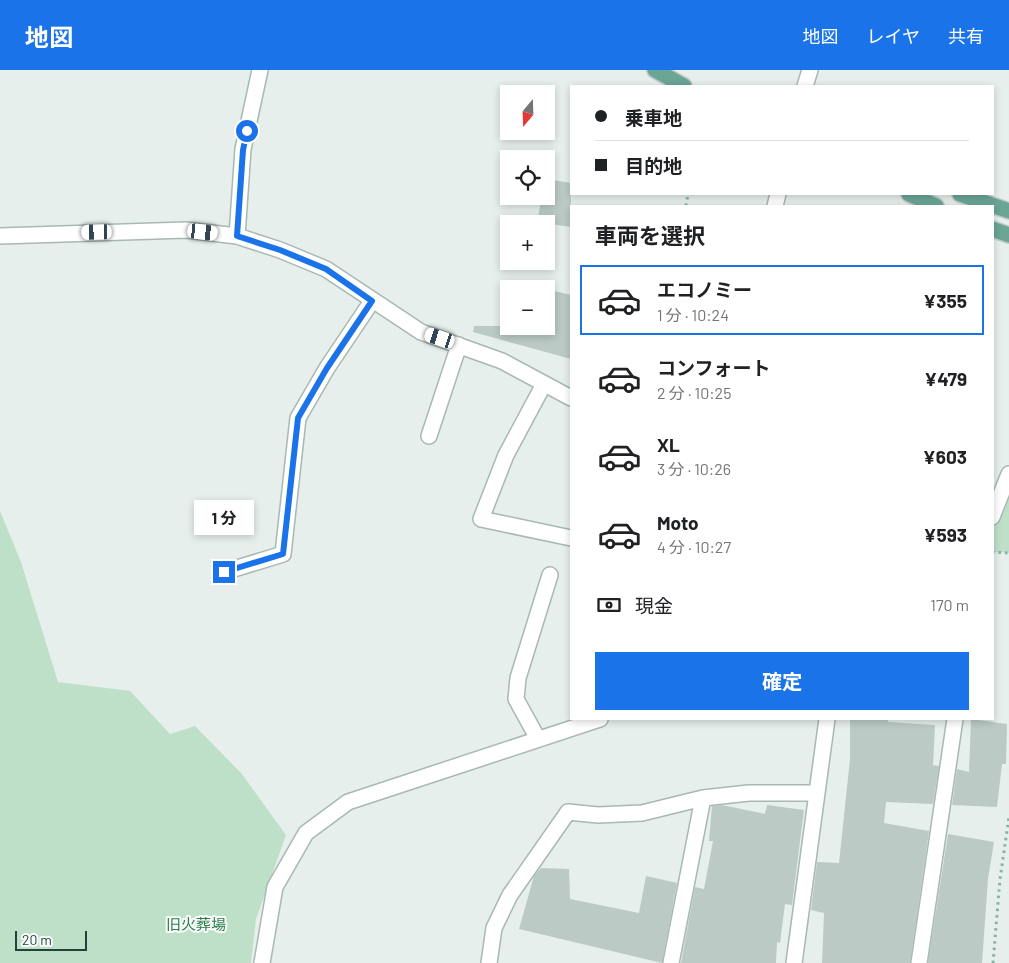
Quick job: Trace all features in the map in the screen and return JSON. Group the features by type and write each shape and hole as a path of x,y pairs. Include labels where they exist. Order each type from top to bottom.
{"main road":[{"path":"655,70 682,85"},
{"path":"911,195 934,205"},
{"path":"963,195 992,205"},
{"path":"994,206 1009,211"},
{"path":"994,229 1009,235"}],"street":[{"path":"237,236 243,150 260,70"},
{"path":"805,85 810,70"},
{"path":"0,236 186,230 237,236 280,250 326,269 421,332 502,361 570,397"},
{"path":"224,572 283,554 298,418 327,368 372,301"},
{"path":"429,436 459,345"},
{"path":"544,384 506,455 481,519 570,538"},
{"path":"994,512 1009,474"},
{"path":"538,739 516,699 518,678 550,575"},
{"path":"262,963 276,888 306,833 348,802 597,720"},
{"path":"794,963 827,720"},
{"path":"919,963 955,720"},
{"path":"489,963 494,928 510,895 568,812 598,815 642,813 703,798 749,793 816,793"},
{"path":"671,963 703,798"}],"path":[{"path":"994,552 1009,553"},
{"path":"993,963 1000,879 1009,817"}],"green space":[{"path":"1009,474 1009,553 994,552 994,512"},
{"name":"旧火葬場","path":"0,511 21,562 58,682 130,691 170,734 195,726 242,774 286,835 256,919 251,963 0,963"}],"building":[{"path":"555,180 570,183 570,227 555,225 555,215 538,215 540,205 555,205"},
{"path":"555,291 570,295 570,359 473,332 474,326 500,326 500,335 555,335"},
{"path":"850,720 888,720 888,722 935,725 933,765 939,766 933,804 886,802 884,823 929,831 910,963 822,963 824,913 811,910 817,862 839,863 850,759"},
{"path":"971,720 1007,724 1006,764 1002,764 997,807 952,805 957,769 969,772"},
{"path":"722,805 765,814 767,805 804,810 792,905 785,904 780,943 777,942 776,963 681,963 695,887 704,889 713,841 709,841 712,806"},
{"path":"948,834 994,842 988,879 982,963 928,963"},
{"path":"541,868 569,869 570,899 639,913 646,876 677,883 662,963 519,929 534,876"}],"route":[{"path":"224,572 283,554 298,418 327,368 372,301 326,269 280,250 237,236 243,150 247,131"}]}
